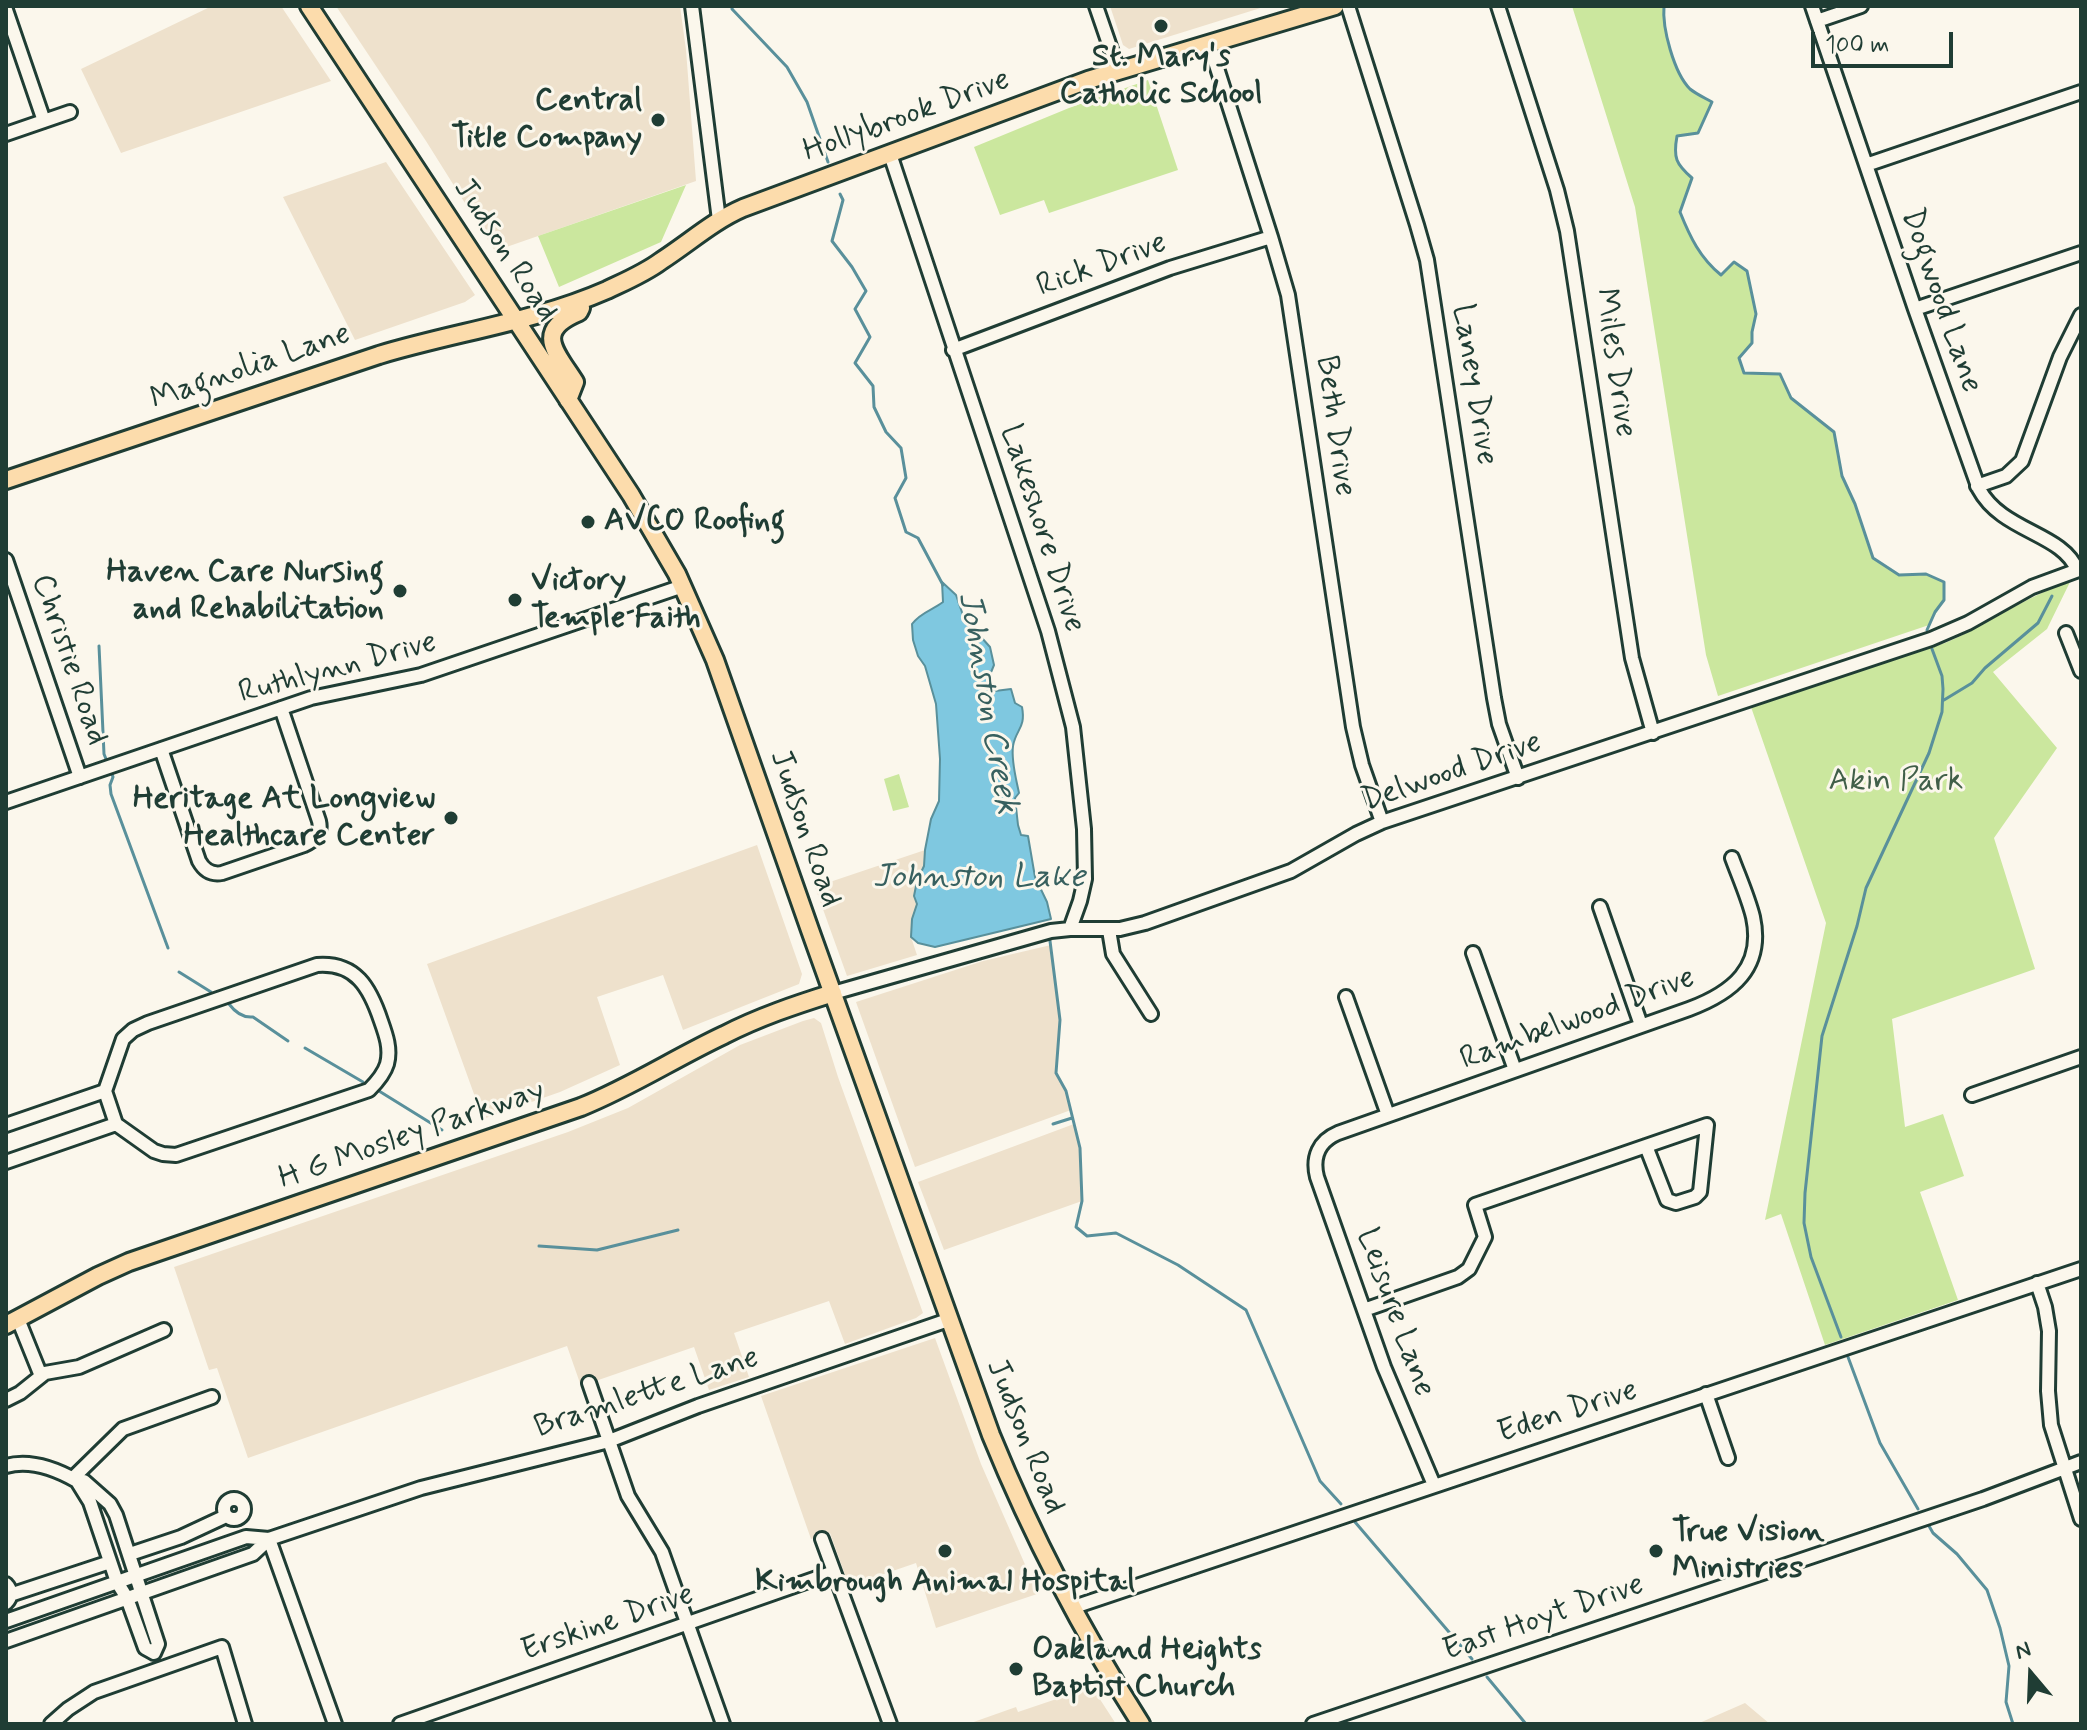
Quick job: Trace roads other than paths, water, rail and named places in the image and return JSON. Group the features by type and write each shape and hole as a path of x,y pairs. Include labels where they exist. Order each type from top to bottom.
{"main road":[{"name":"Judson Road","path":"309,6 644,515 683,586 715,660 983,1415 1015,1494 1071,1608 1141,1724"},
{"name":"Hollybrook Drive","path":"517,321 585,299 655,266 719,220 743,208 1118,70 1335,6"},
{"path":"568,400 575,382 555,350 553,333 564,318 579,312 585,299"},
{"name":"Magnolia Lane","path":"6,480 388,352 517,321"},
{"name":"H G Mosley Parkway","path":"12,1322 129,1262 600,1100 743,1025 833,993"}],"street":[{"path":"692,6 719,220"},
{"path":"1096,6 1118,70"},
{"name":"Laney Drive","path":"1348,6 1429,272 1494,698 1499,724 1518,778"},
{"name":"Miles Drive","path":"1498,6 1557,190 1567,231 1632,658 1653,733"},
{"name":"Dogwood Lane","path":"1812,6 1977,486 2001,515 2064,551 2079,570"},
{"path":"1817,21 1861,6"},
{"path":"7,8 44,121"},
{"name":"Beth Drive","path":"1209,43 1290,307 1353,727 1362,765 1382,822"},
{"path":"1866,165 2081,92"},
{"path":"6,134 70,112"},
{"name":"Lakeshore Drive","path":"890,154 1048,631 1069,709 1078,761 1085,865 1083,887 1070,929"},
{"name":"Rick Drive","path":"953,350 1183,264 1271,237"},
{"path":"1915,309 2081,253"},
{"path":"1977,486 2010,474 2022,461 2060,357 2081,315"},
{"name":"Christie Road","path":"6,560 80,777"},
{"name":"Delwood Drive","path":"833,993 1041,934 1070,929 1120,929 1145,923 1271,879 1310,862 1382,822 1931,639 1968,623 2032,587 2079,570"},
{"name":"Ruthlynn Drive","path":"6,802 281,708 324,695 421,675 683,586"},
{"path":"2066,633 2081,671"},
{"path":"161,749 197,856 207,871 222,873 291,850 314,840 320,826 281,708"},
{"name":"Rambelwood Drive","path":"1317,1155 1322,1143 1331,1136 1716,998 1734,985 1747,967 1754,947 1754,922 1732,858"},
{"path":"1600,907 1641,1025"},
{"path":"1109,930 1113,954 1151,1014"},
{"path":"1473,953 1515,1070"},
{"path":"332,965 353,973 371,993 387,1040 388,1058 381,1076 366,1092 176,1155 154,1151 116,1124 105,1091 119,1046 125,1035 133,1030 311,967 332,965"},
{"path":"1346,997 1388,1115"},
{"path":"1972,1095 2081,1057"},
{"path":"6,1125 105,1091"},
{"path":"6,1162 116,1124"},
{"path":"1364,1310 1467,1272 1485,1237 1475,1205 1646,1146 1707,1125 1698,1195 1676,1203 1667,1200 1646,1146"},
{"name":"Leisure Lane","path":"1317,1155 1317,1177 1364,1310 1392,1387 1434,1485"},
{"name":"Eden Drive","path":"1071,1608 2081,1269"},
{"path":"2037,1283 2049,1331 2050,1415 2081,1519"},
{"name":"Bramlette Lane","path":"6,1621 246,1537 269,1539 421,1488 609,1441 698,1406 948,1320"},
{"path":"12,1322 41,1376"},
{"path":"6,1400 50,1372 79,1367 164,1330"},
{"path":"589,1383 632,1504 661,1548 723,1724"},
{"path":"1706,1394 1728,1458"},
{"path":"75,1479 123,1429 212,1397"},
{"name":"East Hoyt Drive","path":"1313,1724 1983,1499 2081,1462"},
{"path":"6,1466 26,1463 84,1481 113,1509 158,1644 154,1653 159,1669"},
{"path":"75,1479 90,1502 117,1582 127,1598 145,1648 154,1653"},
{"path":"130,1554 181,1537 226,1516"},
{"path":"269,1539 335,1724"},
{"name":"Bramlette Lane","path":"6,1641 253,1554 269,1539"},
{"path":"822,1539 890,1724"},
{"path":"7,1594 110,1562"},
{"name":"Erskine Drive","path":"400,1724 834,1572"},
{"path":"51,1724 94,1692 222,1647 245,1724"}],"water":[{"name":"Johnston Lake","path":"942,582 956,595 964,618 990,647 994,665 987,682 995,691 1011,689 1015,703 1022,707 1023,720 1014,740 1013,752 1019,793 1015,798 1018,825 1021,835 1028,836 1035,877 1051,919 935,947 918,943 911,937 917,904 914,896 917,881 924,866 931,819 939,801 940,759 936,704 925,666 913,640 912,624 943,602"}],"waterway":[{"name":"Johnston Creek","path":"732,6 787,67 807,102 828,162"},
{"path":"1664,6 1667,38 1674,62 1690,89 1712,102 1698,133 1677,136 1677,160 1692,178 1680,212 1696,246 1721,275 1734,262 1747,271 1756,314 1752,343 1739,358 1744,373 1780,374 1791,398 1834,432 1842,476 1873,558 1899,575 1926,574 1944,582 1944,600 1927,630"},
{"name":"Johnston Creek","path":"840,194 843,200 832,241 866,291 855,309 870,337 855,363 873,386 874,407 886,432 901,448 906,478 895,498 906,532 918,538 943,585"},
{"path":"1944,700 1972,683 2038,623 2052,596"},
{"path":"99,646 106,759"},
{"path":"1841,1337 1811,1257 1804,1223 1822,1036 1866,888 1929,753 1942,712 1942,676 1932,649"},
{"path":"112,774 111,794 168,948"},
{"name":"Johnston Creek","path":"1050,941 1060,1020 1056,1073 1066,1091 1080,1148 1082,1201 1076,1227 1087,1236 1116,1233 1178,1265 1246,1310 1320,1481 1341,1504"},
{"path":"179,972 211,992"},
{"path":"229,1004 240,1014 253,1017 288,1041"},
{"path":"305,1048 363,1082"},
{"path":"379,1091 442,1130"},
{"path":"1053,1124 1072,1118"},
{"path":"539,1246 597,1250 678,1230"},
{"path":"1848,1357 1880,1443 1918,1509"},
{"name":"Johnston Creek","path":"1355,1522 1472,1659"},
{"path":"1929,1526 1987,1590 2009,1666 2006,1702 2013,1724"},
{"name":"Johnston Creek","path":"1487,1677 1526,1724"}],"place":[{"name":"St. Mary's Catholic School","path":"1161,26"},
{"name":"Central Title Company","path":"658,120"},
{"name":"AVCO Roofing","path":"588,522"},
{"name":"Haven Care Nursing and Rehabilitation","path":"400,591"},
{"name":"Victory Temple Faith","path":"515,600"},
{"name":"Heritage At Longview Healthcare Center","path":"451,818"},
{"name":"Kimbrough Animal Hospital","path":"945,1551"},
{"name":"True Vision Ministries","path":"1656,1551"},
{"name":"Oakland Heights Baptist Church","path":"1016,1669"}],"park label":[{"name":"Akin Park","path":"1896,782"}]}
